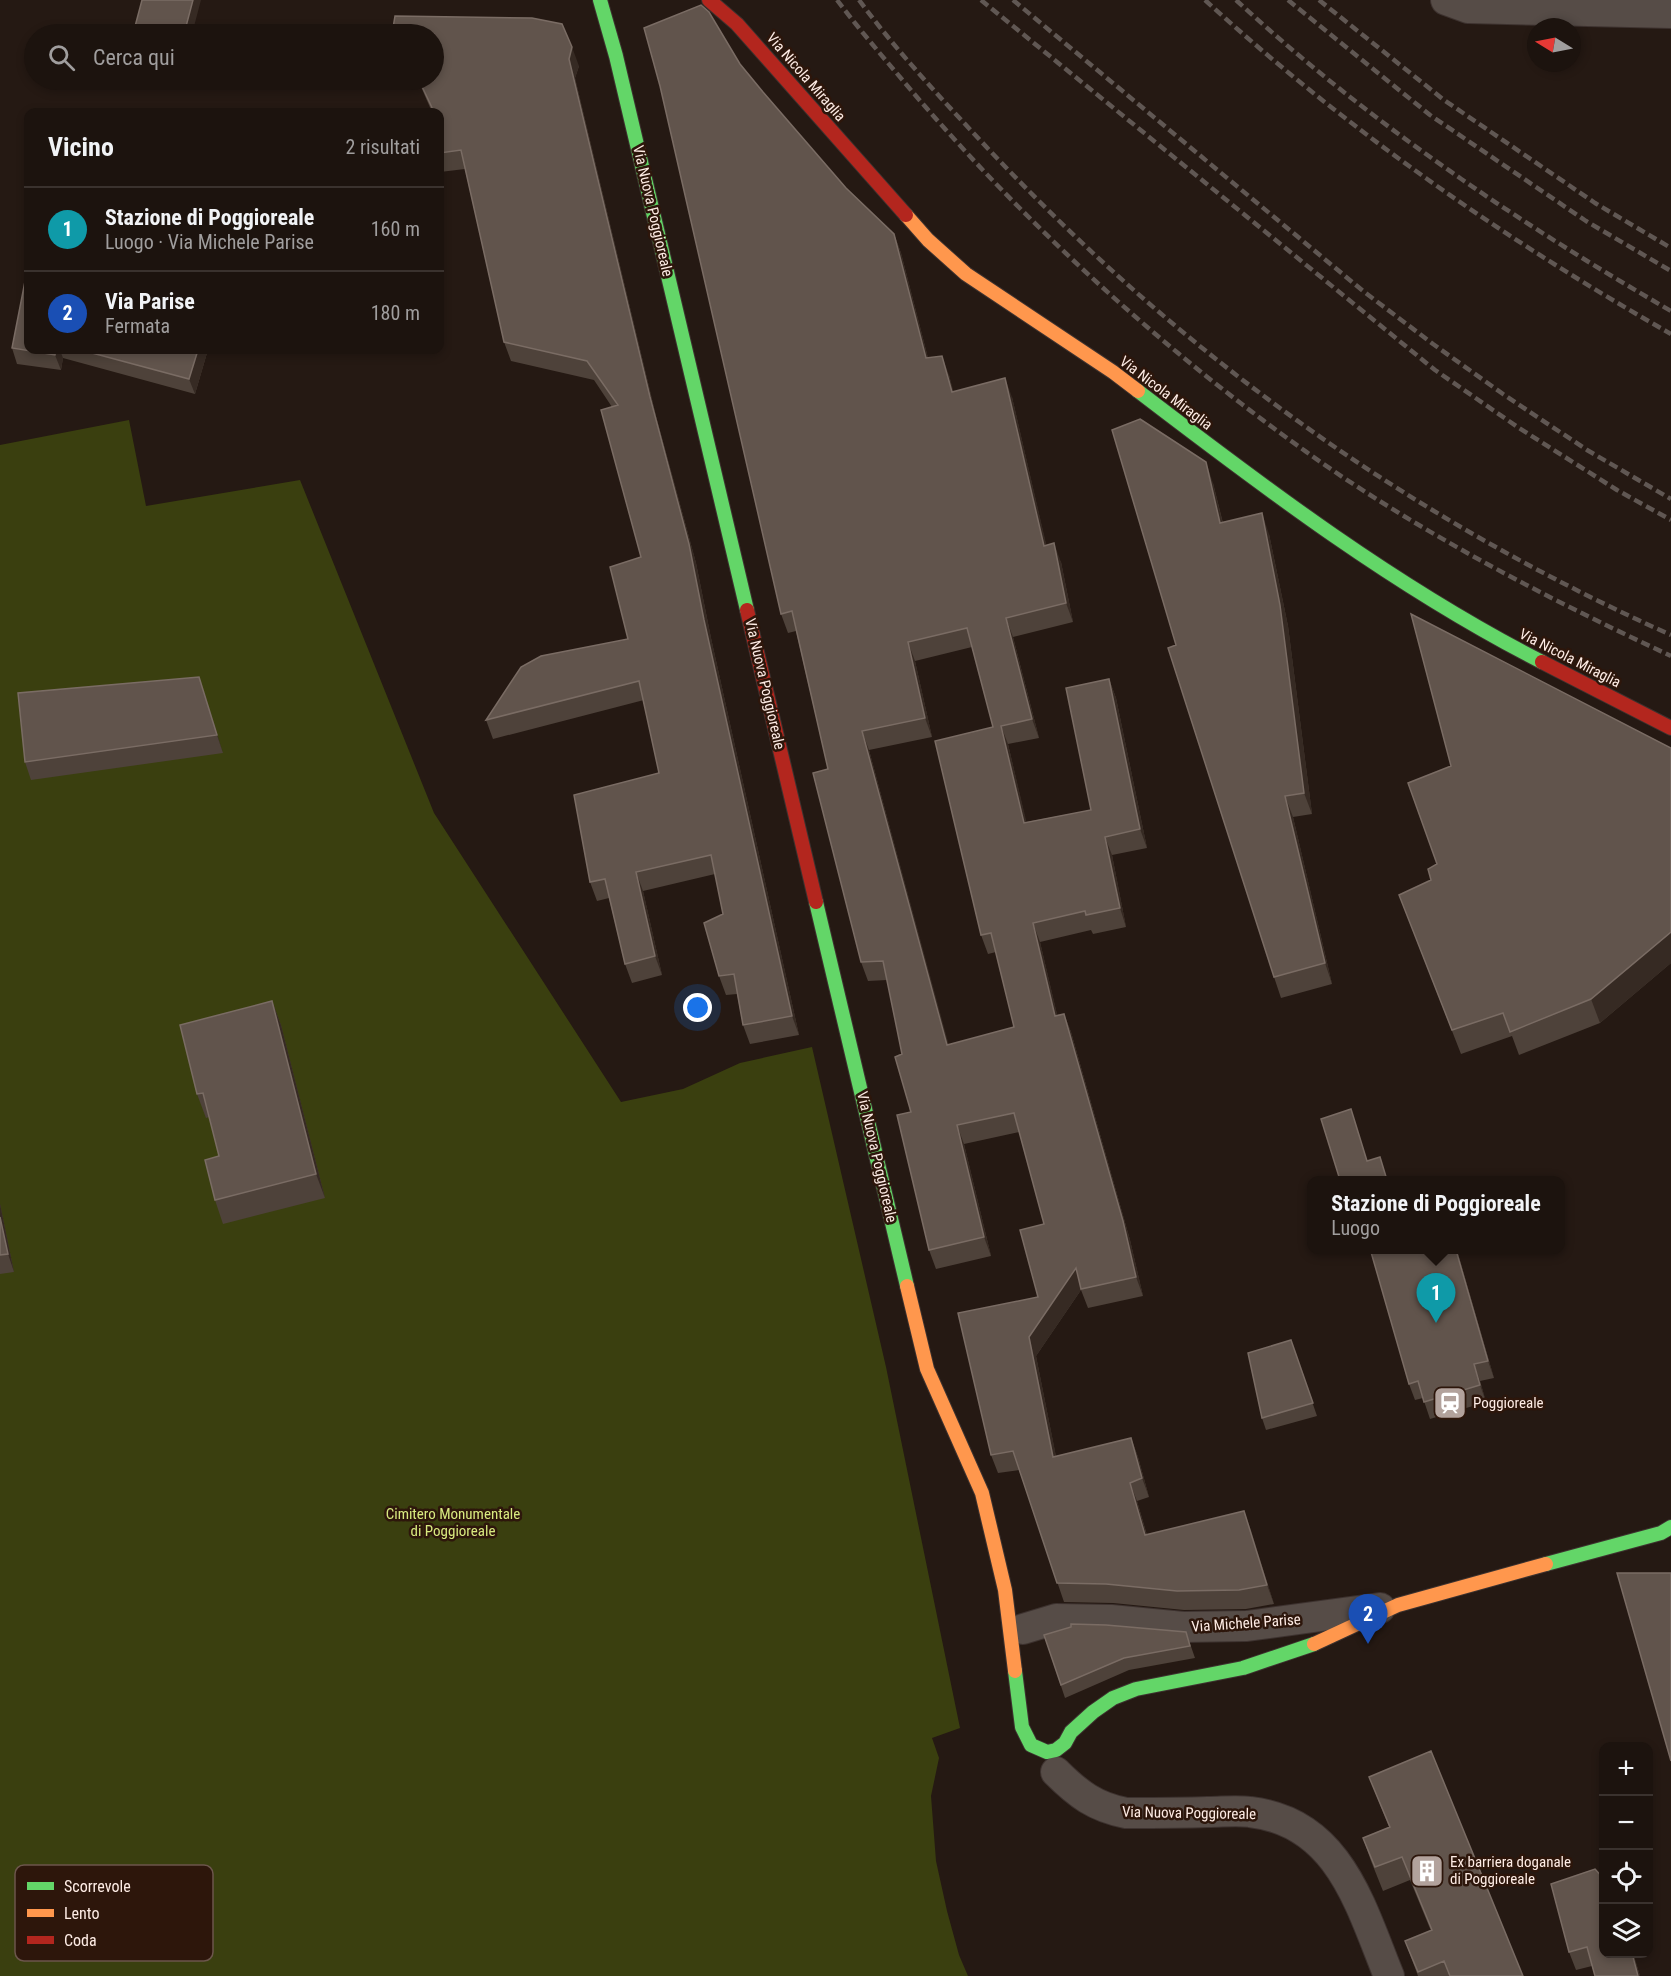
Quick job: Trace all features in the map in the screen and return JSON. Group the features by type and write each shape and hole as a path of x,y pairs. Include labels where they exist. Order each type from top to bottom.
{"main road":[{"name":"Via Nuova Poggioreale","path":"600,0 616,56 927,1369 982,1493 1005,1590 1022,1727 1031,1745 1047,1752 1056,1750 1065,1743 1071,1732"},
{"name":"Via Nicola Miraglia","path":"709,0 738,24 928,240 966,274 1113,372 1333,535 1397,577 1524,654 1671,728"},
{"name":"Via Michele Parise","path":"1071,1732 1113,1698 1136,1689 1243,1668 1273,1659 1305,1648 1398,1605 1661,1533 1671,1527"}],"street":[{"path":"1446,0 1468,8 1671,13"},
{"name":"Via Michele Parise","path":"1023,1629 1056,1619 1111,1620 1183,1627 1247,1626 1398,1605"},
{"name":"Via Nuova Poggioreale","path":"1056,1772 1090,1801 1107,1809 1126,1813 1249,1812 1275,1817 1297,1826 1318,1841 1338,1863 1354,1891 1389,1976"}],"green space":[{"name":"Cimitero Monumentale di Poggioreale","path":"129,420 146,506 300,480 434,813 621,1102 683,1089 740,1063 812,1047 886,1367 960,1728 932,1738 939,1758 931,1796 936,1861 959,1955 968,1976 0,1976 0,445"}],"building":[{"path":"142,0 193,0 187,24 136,24"},
{"path":"701,5 709,12 740,64 763,92 846,188 894,234 926,358 942,356 952,392 1005,378 1044,546 1054,543 1066,603 1006,618 1032,719 1001,726 1024,823 1091,810 1066,688 1109,679 1140,829 1105,837 1120,908 1086,915 1085,911 1033,923 1055,1016 1064,1014 1123,1221 1136,1277 1081,1289 1076,1268 1029,1337 1053,1457 1131,1438 1142,1478 1130,1483 1145,1535 1244,1511 1267,1585 1239,1590 1177,1591 1106,1584 1057,1583 1013,1451 991,1455 958,1313 1038,1297 1020,1230 1044,1224 1014,1113 957,1125 984,1237 929,1250 897,1115 911,1112 895,1057 902,1054 883,961 861,962 813,773 828,769 792,611 781,614 660,86 644,28","holes":["967,628 993,727 935,741 981,935 991,933 1014,1027 947,1045 862,731 925,718 908,642"]},
{"path":"395,16 532,18 562,24 572,47 569,59 650,397 689,544 792,1016 743,1025 734,974 719,976 704,923 723,914 711,855 636,872 655,956 625,964 605,879 590,882 574,795 659,773 639,681 486,720 521,667 541,656 628,639 610,567 641,557 601,410 618,405 587,361 504,342 461,150 444,152 444,108 432,108 424,90 444,90 444,24 394,24"},
{"path":"24,286 24,350 12,348"},
{"path":"96,354 197,354 189,379"},
{"path":"1140,419 1206,462 1220,523 1262,513 1280,605 1304,793 1285,796 1325,963 1274,977 1168,648 1176,645 1112,430"},
{"path":"1411,614 1671,748 1671,932 1591,999 1510,1032 1503,1013 1452,1030 1399,895 1431,880 1428,869 1437,864 1408,783 1451,766"},
{"path":"199,677 217,735 25,762 18,693"},
{"path":"272,1001 316,1174 215,1200 205,1160 219,1156 203,1093 197,1094 180,1025"},
{"path":"1351,1109 1367,1161 1380,1157 1386,1176 1339,1176 1321,1119"},
{"path":"0,1217 8,1254 0,1255"},
{"path":"1372,1254 1457,1254 1488,1361 1474,1364 1480,1385 1424,1402 1418,1381 1409,1384"},
{"path":"1291,1340 1313,1403 1262,1418 1248,1353"},
{"path":"1617,1573 1671,1573 1671,1761"},
{"path":"1071,1624 1186,1632 1190,1646 1124,1658 1061,1685 1044,1635 1071,1627"},
{"name":"Ex barriera doganale di Poggioreale","path":"1431,1751 1523,1976 1450,1976 1444,1961 1418,1972 1405,1941 1432,1930 1402,1857 1375,1867 1363,1838 1390,1827 1369,1777"},
{"path":"1595,1869 1599,1873 1599,1958 1633,1958 1638,1976 1595,1976 1587,1947 1569,1952 1551,1884"}],"railway":[{"path":"837,0 916,96 1009,197 1107,292 1212,381 1322,463 1449,543 1581,613 1671,656"},
{"path":"859,0 932,88 1055,217 1133,290 1215,358 1300,422 1387,482 1478,537 1573,588 1671,635"},
{"path":"981,0 1435,370 1519,428 1617,490 1671,520"},
{"path":"1013,0 1363,291 1503,394 1587,450 1671,499"},
{"path":"1205,0 1314,94 1429,180 1548,260 1671,334"},
{"path":"1236,0 1338,87 1445,168 1556,242 1671,311"},
{"path":"1288,0 1430,115 1586,221 1671,271"},
{"path":"1319,0 1444,100 1595,203 1671,248"}],"traffic: fast":[{"path":"600,0 616,56 747,610"},
{"path":"1138,391 1284,500 1384,570 1488,633 1542,662"},
{"path":"816,902 907,1286"},
{"path":"1546,1564 1661,1533 1671,1527"},
{"path":"1015,1671 1022,1727 1031,1745 1047,1752 1056,1750 1065,1743 1071,1732 1113,1698 1136,1689 1243,1668 1314,1644"}],"traffic: slow":[{"path":"906,215 928,240 966,274 1138,391"},
{"path":"907,1286 927,1369 982,1493 1005,1590 1015,1671"},
{"path":"1314,1644 1398,1605 1546,1564"}],"traffic: jam":[{"path":"709,0 737,24 906,215"},
{"path":"747,610 816,902"},
{"path":"1542,662 1671,728"}],"place":[{"name":"Stazione di Poggioreale","path":"1436,1323"},
{"name":"Poggioreale","path":"1450,1403"},
{"name":"Via Parise","path":"1368,1644"},
{"name":"Ex barriera doganale di Poggioreale","path":"1427,1871"}]}
